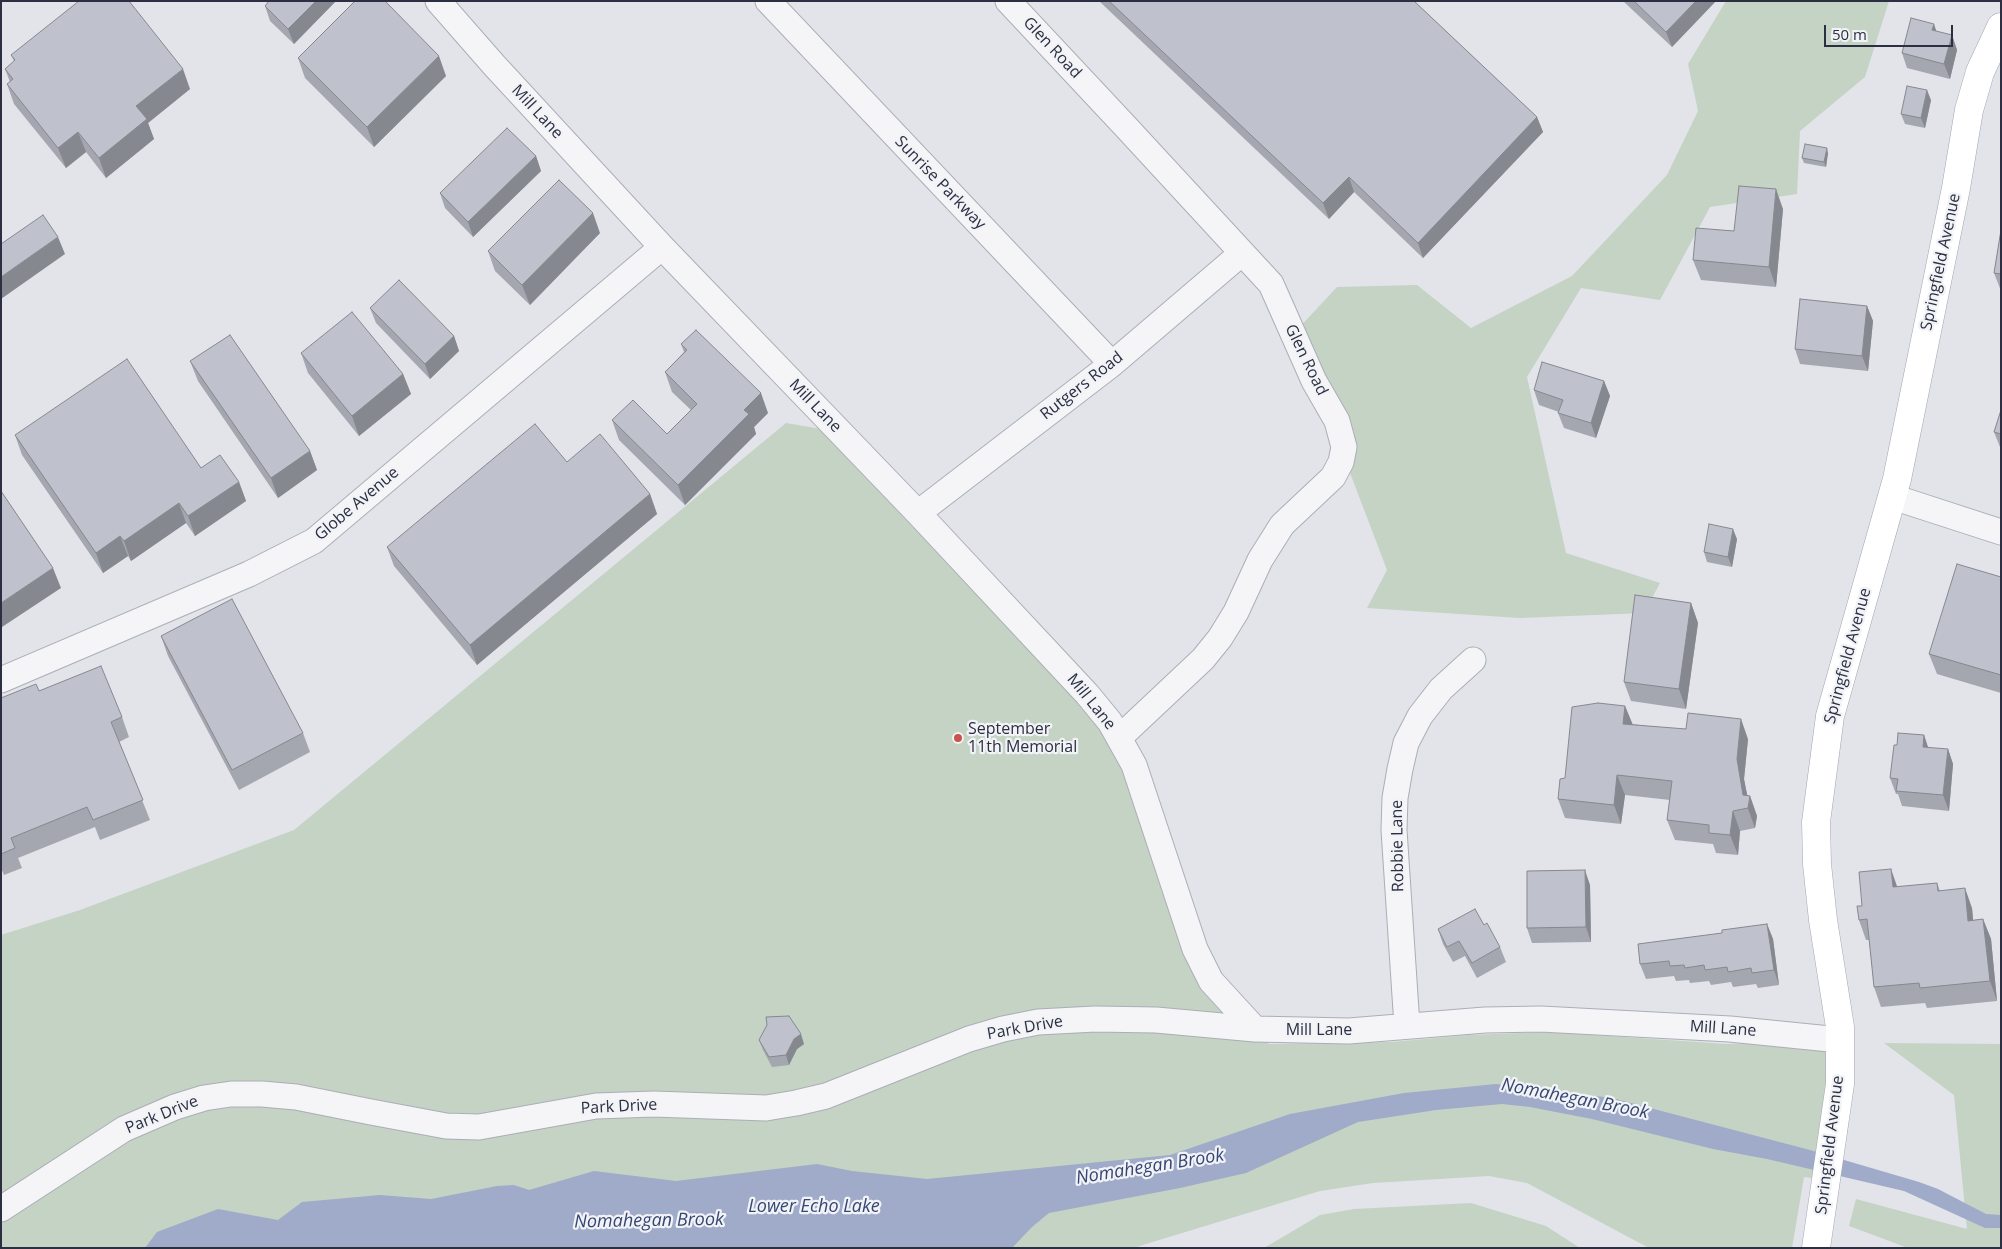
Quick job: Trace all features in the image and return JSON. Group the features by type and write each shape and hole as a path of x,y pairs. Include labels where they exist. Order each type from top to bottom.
{"main road":[{"name":"Springfield Avenue","path":"1816,1248 1840,1084 1840,1040 1836,991 1823,920 1817,864 1816,822 1830,716 1893,497 1956,188 1964,133 1980,72 2001,26"}],"street":[{"name":"Mill Lane","path":"438,1 494,65 662,247 918,513 1110,722 1134,765 1194,949 1211,981 1255,1029 1349,1031 1484,1020 1541,1019 1730,1028 1840,1040"},
{"name":"Sunrise Parkway","path":"768,1 1112,364"},
{"name":"Glen Road","path":"1008,1 1271,284 1314,381 1337,421 1344,446 1342,462 1333,477 1282,525 1260,560 1236,612 1220,638 1203,659 1119,738"},
{"name":"Globe Avenue","path":"1,680 249,574 314,541 662,247"},
{"name":"Rutgers Road","path":"918,513 1112,364 1242,254"},
{"path":"1893,497 2001,532"},
{"name":"Robbie Lane","path":"1407,1026 1394,830 1395,798 1400,769 1406,743 1420,716 1441,689 1473,660"},
{"name":"Park Drive","path":"1,1209 124,1129 175,1107 204,1098 231,1094 296,1097 446,1126 479,1127 596,1106 654,1104 766,1108 796,1103 826,1096 969,1039 1003,1029 1038,1022 1094,1019 1156,1020 1255,1029"}],"green space":[{"path":"1726,1 1889,1 1865,77 1800,131 1797,194 1710,207 1660,300 1581,288 1527,377 1566,553 1660,583 1644,613 1520,618 1367,608 1387,570 1296,331 1337,287 1417,285 1471,328 1572,276 1667,175 1698,111 1688,64"},
{"path":"786,423 839,432 1110,722 1195,949 1255,1029 1269,1044 1392,1042 1468,1035 1549,1032 1727,1044 1840,1040 1827,1180 1804,1177 1792,1248 1649,1248 1527,1183 1489,1176 1373,1183 1320,1191 1133,1248 1,1248 1,935 80,910 294,830"},
{"path":"1884,1043 2001,1044 2001,1248 1908,1248 1849,1226 1856,1199 1967,1229 1954,1095"},
{"path":"1471,1203 1546,1226 1580,1248 1264,1248 1320,1215 1354,1209"}],"water":[{"path":"1496,1084 1612,1098 1810,1150 1938,1189 1986,1214 2001,1215 2001,1228 1985,1228 1904,1191 1767,1159 1713,1149 1592,1119 1530,1107 1502,1104 1436,1110 1358,1122 1246,1173 1180,1188 1049,1213 1032,1227 1012,1248 145,1248 157,1232 218,1209 278,1220 302,1202 380,1195 431,1199 497,1186 514,1185 529,1190 594,1171 676,1181 817,1164 852,1171 927,1179 1170,1155 1290,1114 1404,1093"}],"building":[{"path":"79,1 129,1 183,69 136,106 147,119 99,158 78,132 58,148 7,84 13,79 5,69 15,60 11,55"},
{"path":"269,1 316,1 288,29 265,6"},
{"path":"355,1 385,1 439,56 367,127 298,58"},
{"path":"1109,1 1414,1 1537,117 1418,243 1349,177 1323,203"},
{"path":"1634,1 1696,1 1666,32"},
{"path":"1911,18 1934,24 1932,30 1952,35 1944,64 1902,53"},
{"path":"1907,86 1927,90 1921,118 1901,114"},
{"path":"507,128 536,156 468,222 440,193"},
{"path":"1805,144 1827,148 1824,162 1802,158"},
{"path":"559,180 593,213 522,285 488,251"},
{"path":"1739,186 1776,189 1769,267 1693,260 1696,228 1734,231"},
{"path":"43,215 58,237 1,277 1,244"},
{"path":"2001,230 2001,274 1994,273"},
{"path":"399,280 454,336 425,364 370,308"},
{"path":"1800,299 1867,306 1862,356 1795,349"},
{"path":"352,312 403,374 352,416 301,353"},
{"path":"696,330 761,393 744,410 749,414 678,485 612,420 633,400 667,434 697,404 665,372 687,350 681,344"},
{"path":"230,335 310,451 271,478 190,361"},
{"path":"127,359 201,468 220,455 239,482 188,516 179,503 124,541 120,536 96,553 15,435"},
{"path":"1542,362 1604,381 1591,423 1558,413 1563,400 1534,390"},
{"path":"2001,410 2001,434 1994,432"},
{"path":"535,424 567,462 600,434 650,494 470,645 387,547"},
{"path":"1,491 53,568 1,603"},
{"path":"1709,524 1733,529 1728,557 1704,552"},
{"path":"1957,564 2001,577 2001,675 1929,654"},
{"path":"1635,595 1691,603 1679,689 1624,682"},
{"path":"232,599 303,733 232,770 161,636"},
{"path":"101,666 122,717 111,722 143,800 93,820 87,807 11,838 15,848 1,854 1,698 36,684 39,691"},
{"path":"1598,703 1625,706 1623,724 1686,729 1688,713 1741,719 1737,759 1743,795 1750,796 1748,808 1733,811 1730,835 1709,833 1709,825 1667,820 1672,781 1617,775 1614,805 1558,799 1560,779 1565,778 1572,707"},
{"path":"1898,733 1924,735 1923,747 1948,749 1943,795 1896,791 1898,779 1890,778 1894,745 1897,745"},
{"path":"1891,869 1893,887 1937,883 1938,891 1965,888 1968,921 1983,919 1990,981 1920,988 1919,983 1874,987 1867,919 1859,920 1857,906 1862,906 1859,872"},
{"path":"1585,870 1586,927 1527,928 1527,871"},
{"path":"1475,909 1484,925 1487,923 1500,947 1472,963 1459,941 1447,947 1438,929"},
{"path":"1767,924 1774,970 1752,973 1751,968 1728,972 1727,967 1705,970 1704,965 1685,968 1684,965 1670,966 1669,961 1640,964 1638,944 1722,933 1722,930"},
{"path":"789,1016 801,1034 794,1039 786,1055 769,1057 759,1040 767,1025 766,1017"}],"place":[{"name":"September 11th Memorial","path":"958,738"}],"water label":[{"name":"Nomahegan Brook","path":"1575,1099"},
{"name":"Nomahegan Brook","path":"1150,1167"},
{"name":"Lower Echo Lake","path":"814,1207"},
{"name":"Nomahegan Brook","path":"649,1221"}]}
